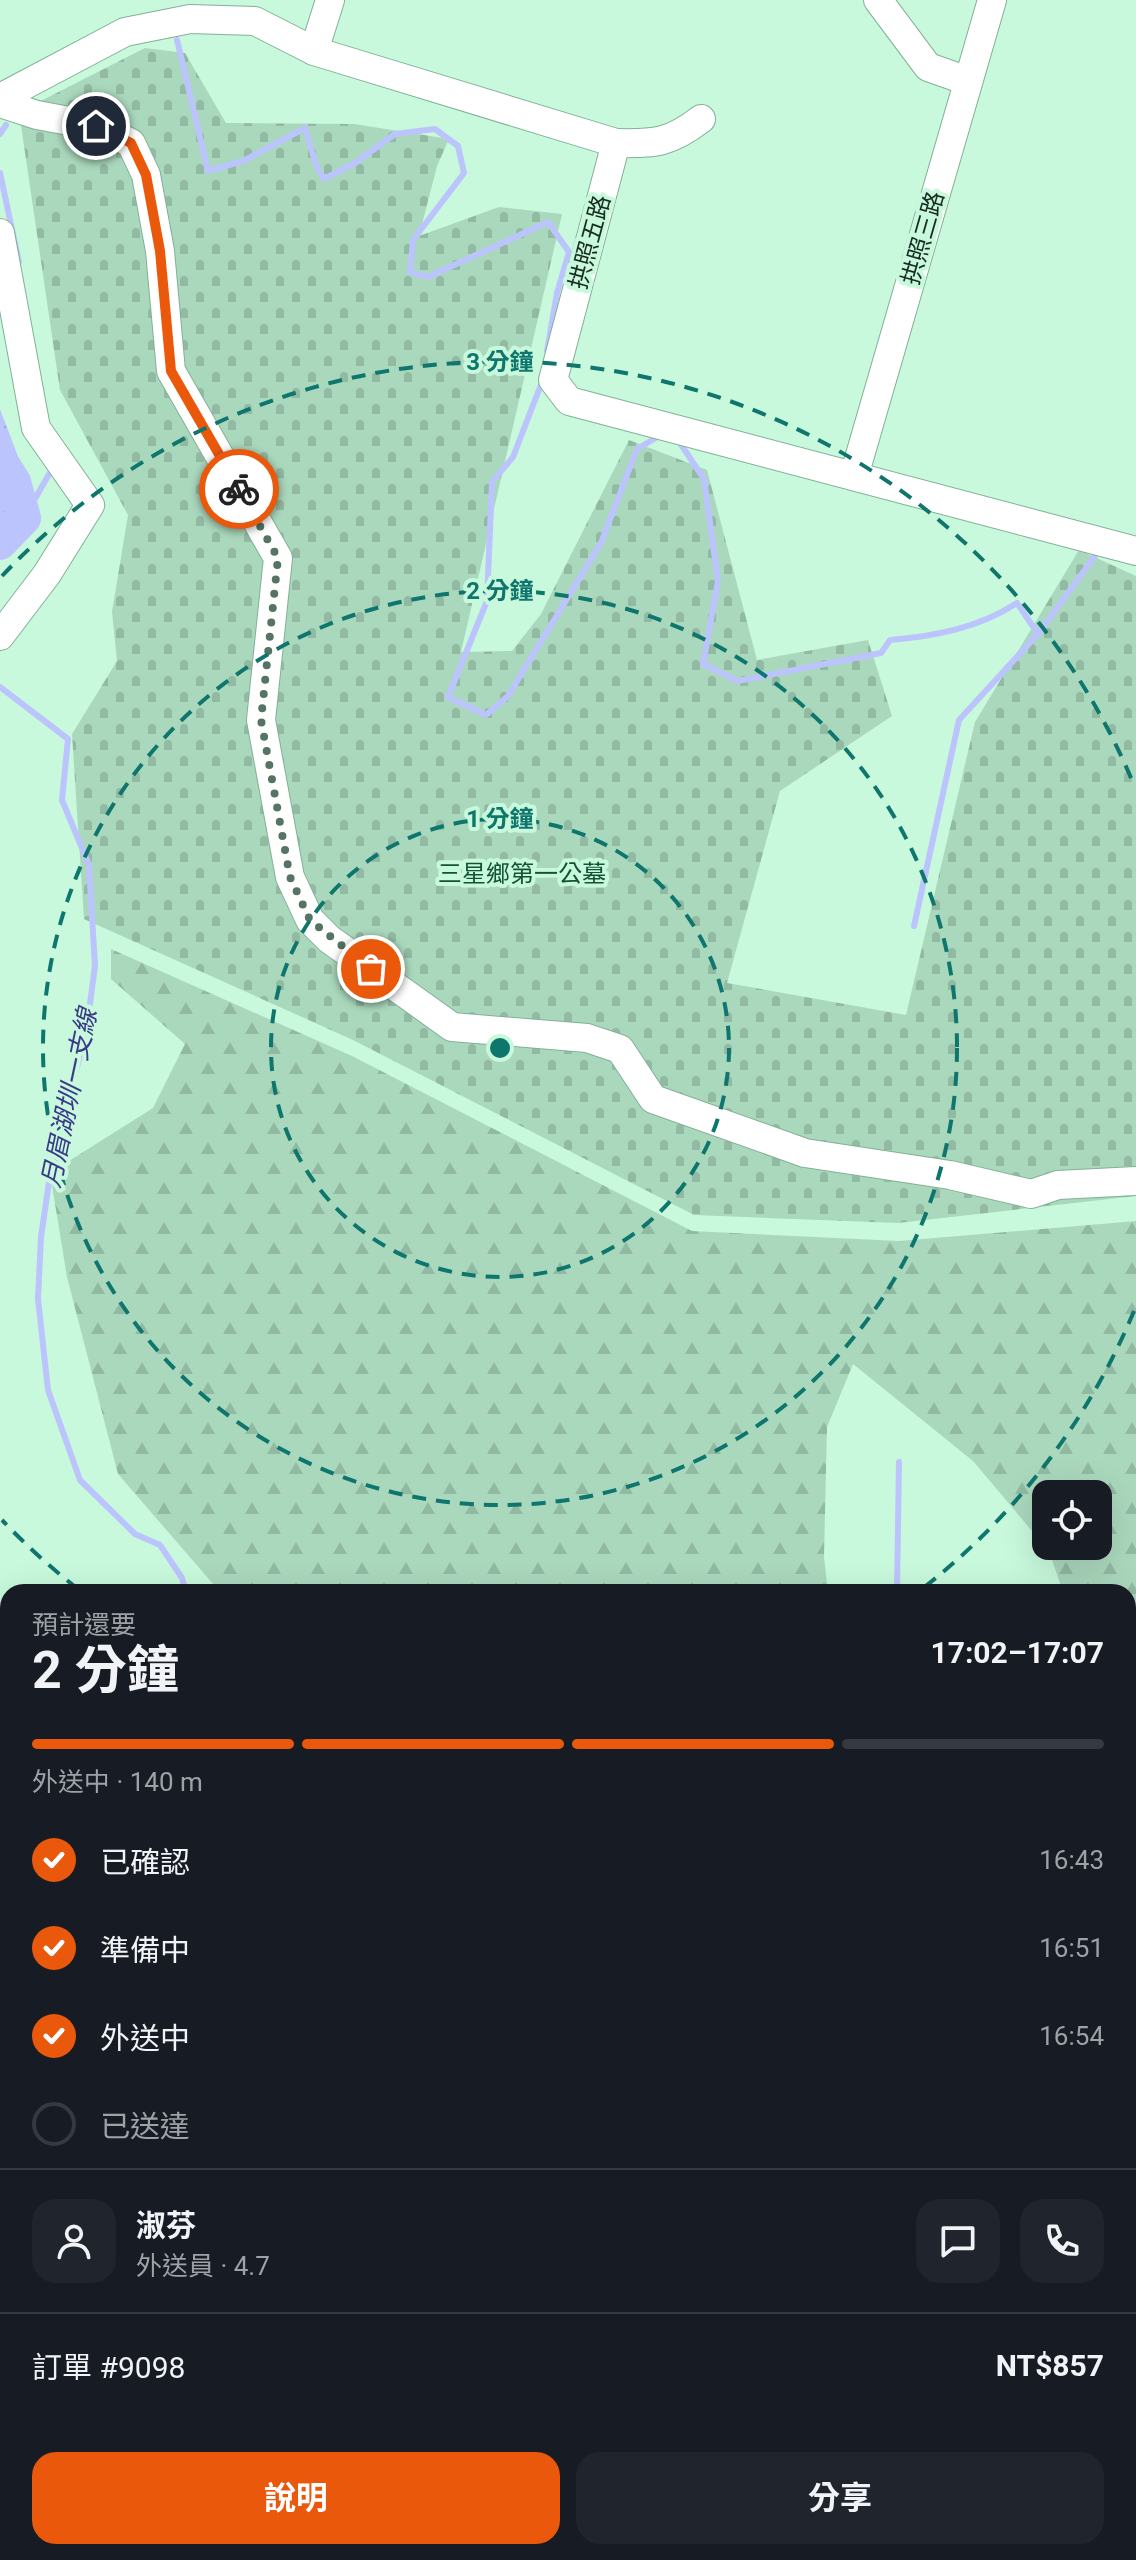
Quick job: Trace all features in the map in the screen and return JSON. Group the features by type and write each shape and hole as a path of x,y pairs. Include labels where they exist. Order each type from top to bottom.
{"lane":[{"path":"314,51 330,0"},
{"path":"878,0 928,67 968,81"},
{"name":"拱照三路","path":"854,476 992,0"},
{"path":"0,100 125,32 190,19 255,21 314,51 616,143 652,144 677,137 701,119"},
{"path":"0,100 37,115 96,126 131,143 146,175 160,251 171,371 278,558 261,720 290,877 310,920 329,939 452,1027 587,1038 620,1049 653,1099 805,1153 950,1175 1031,1194 1058,1185 1136,1181"},
{"name":"拱照五路","path":"616,143 553,380 569,401 1136,551"},
{"path":"0,233 36,428 90,505 47,574 0,636"}],"green space":[{"name":"三星鄉第一公墓","path":"145,48 185,53 226,123 354,124 449,139 437,166 419,236 499,207 562,214 461,652 512,651 541,614 629,440 707,470 757,660 868,640 892,716 780,791 727,983 906,1015 975,722 1079,550 1136,576 1136,1196 898,1223 694,1215 353,1040 84,919 72,734 117,661 112,612 128,515 60,390 19,112"},
{"path":"111,949 352,1056 692,1231 899,1241 1136,1221 1136,1584 1060,1584 1052,1560 1112,1560 1112,1480 1032,1480 1032,1531 973,1461 853,1364 827,1427 824,1557 827,1584 213,1584 118,1474 67,1277 50,1173 153,1108 185,1044 111,979"}],"water":[{"path":"0,409 22,467 0,531"}],"waterway":[{"path":"177,40 208,171 243,161 305,128 317,168 324,179 355,163 395,134 435,129 458,146 464,173 413,240 410,272 428,277 548,222 569,252 557,293 547,351"},
{"path":"0,134 6,125"},
{"path":"0,173 19,262"},
{"path":"542,382 513,457 492,482 487,601 448,697 486,715 508,696 601,543 637,449 659,436"},
{"path":"678,440 704,479 718,581 703,664 738,681 881,653 890,640 956,629 987,619 1017,603 1038,634 1097,553"},
{"path":"0,460 14,482 24,518 0,543"},
{"path":"24,518 52,469"},
{"path":"914,926 959,720 1038,634"},
{"name":"月眉湖圳一支線","path":"0,687 68,739 62,800 89,865 95,966 85,1041 56,1134 41,1237 38,1299 48,1390 80,1480 135,1534 160,1545 184,1584"},
{"path":"897,1584 899,1462"}],"way so far":[{"path":"239,489 278,558 261,720 290,877 310,920 329,939 371,969"}],"route":[{"path":"96,126 131,143 146,175 160,251 171,371 239,489"}]}
